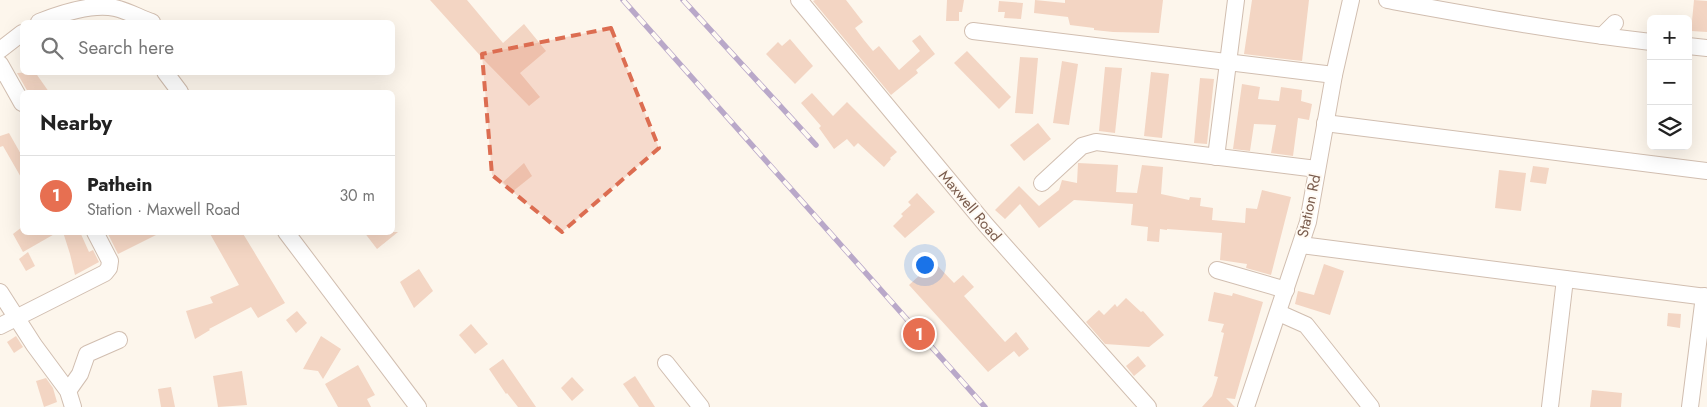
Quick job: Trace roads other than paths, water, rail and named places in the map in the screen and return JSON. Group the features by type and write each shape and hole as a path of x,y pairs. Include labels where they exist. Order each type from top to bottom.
{"street":[{"name":"Maxwell Road","path":"799,0 986,225 1148,407"},
{"path":"1216,157 1236,0"},
{"name":"Station Rd","path":"1246,407 1308,222 1334,75 1351,0"},
{"path":"1387,0 1450,12 1647,42"},
{"path":"45,20 74,11 108,5 147,20"},
{"path":"108,5 125,20"},
{"path":"1602,36 1615,23"},
{"path":"973,32 1334,75"},
{"path":"0,50 20,35"},
{"path":"1692,46 1707,48"},
{"path":"0,64 20,99"},
{"path":"167,75 178,90"},
{"path":"1326,123 1707,171"},
{"path":"1042,183 1082,146 1096,142 1318,169"},
{"path":"0,326 105,273 109,268 110,261 97,235"},
{"path":"288,235 418,407"},
{"path":"1301,245 1705,297 1690,407"},
{"path":"1217,270 1286,290"},
{"path":"1550,407 1565,279"},
{"path":"0,292 68,402"},
{"path":"1279,313 1306,324 1371,407"},
{"path":"68,402 87,354 119,340"},
{"path":"666,364 701,407"}],"railway":[{"path":"623,0 985,407"},
{"path":"683,0 816,145"}],"place":[{"name":"Pathein","path":"919,334"}]}
